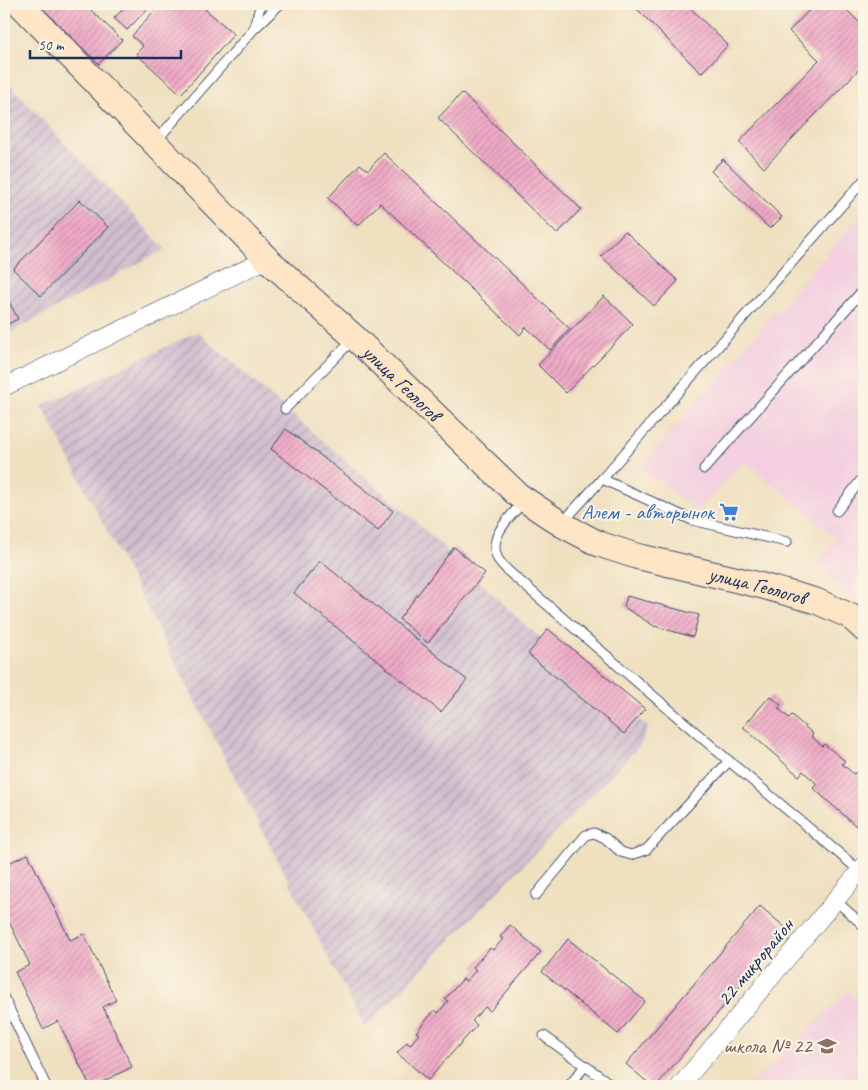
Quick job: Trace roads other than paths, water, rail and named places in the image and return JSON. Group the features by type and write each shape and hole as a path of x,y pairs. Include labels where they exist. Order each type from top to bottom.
{"street":[{"name":"улица Геологов","path":"20,4 267,259 354,337 518,495 561,524 599,544 636,556 759,585 816,601 850,616 864,628"},
{"path":"4,387 267,259"},
{"name":"22 микрорайон","path":"680,1086 862,868"}],"lane":[{"path":"253,30 261,4"},
{"path":"154,143 253,30 280,4"},
{"path":"561,524 864,180"},
{"path":"704,469 864,289"},
{"path":"285,409 354,337"},
{"path":"837,510 864,478"},
{"path":"602,479 692,520 787,542"},
{"path":"525,500 499,531 495,545 497,558 508,572 728,761 862,868"},
{"path":"536,895 586,835 594,832 605,838 621,852 631,855 646,850 728,761"},
{"path":"835,900 864,926"},
{"path":"4,998 46,1086"},
{"path":"544,1036 613,1086"},
{"path":"569,1086 585,1066"}],"place":[{"name":"Алем - авторынок","path":"729,512"},
{"name":"школа № 22","path":"827,1046"}]}
